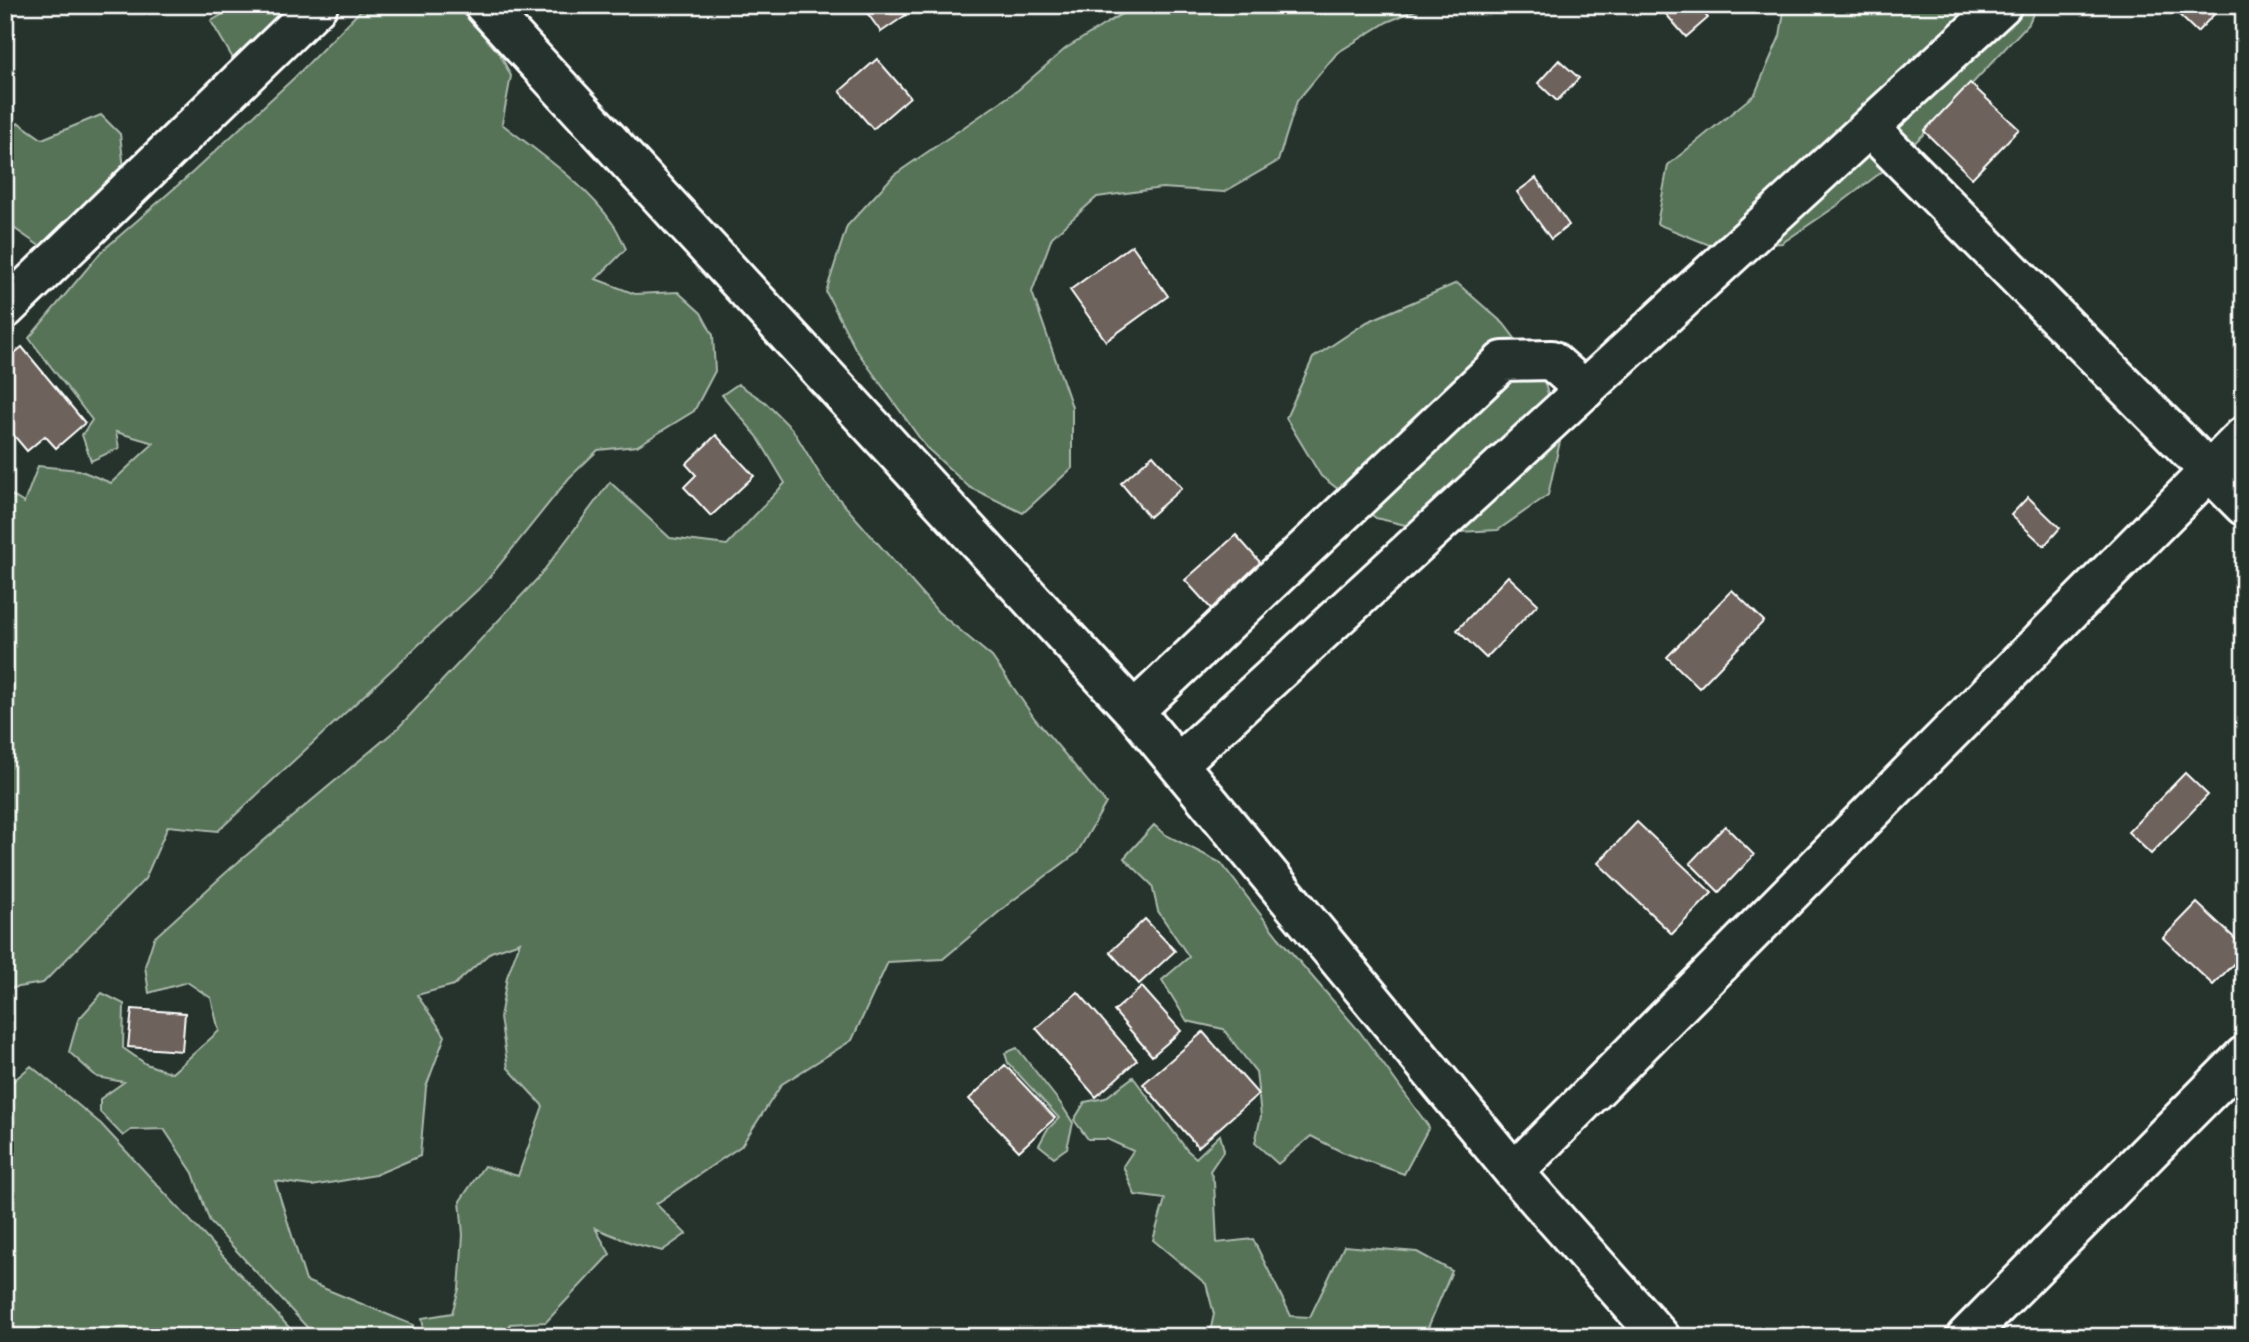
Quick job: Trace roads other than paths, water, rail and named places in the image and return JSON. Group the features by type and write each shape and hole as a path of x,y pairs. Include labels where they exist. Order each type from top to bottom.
{"street":[{"path":"9,299 318,5"},
{"path":"484,5 1134,711 1514,1172 1660,1337"},
{"path":"1178,764 2001,5"},
{"path":"1870,128 2244,506"},
{"path":"1134,711 1503,361 1551,360 1585,390"},
{"path":"1514,1172 2244,436"},
{"path":"1966,1337 2244,1056"}]}
